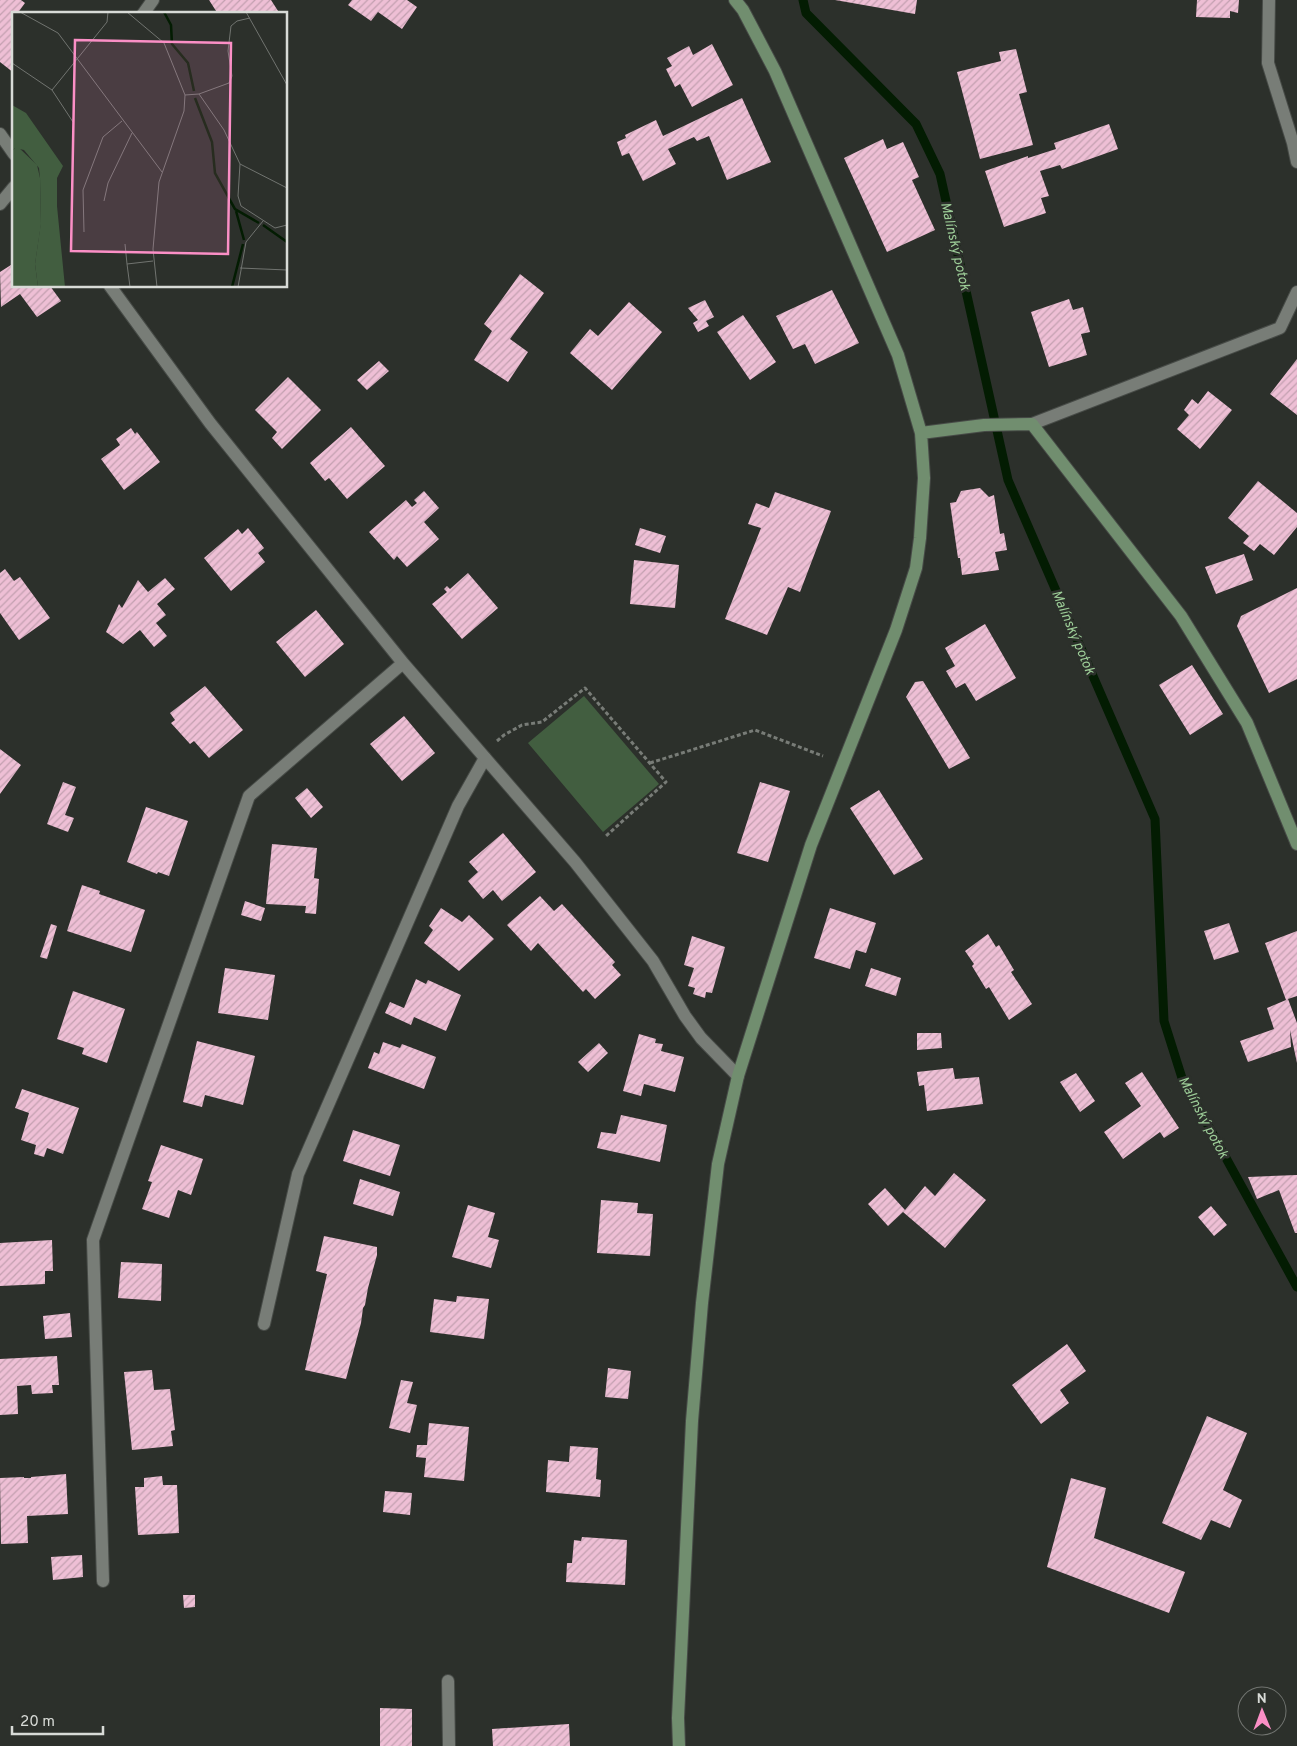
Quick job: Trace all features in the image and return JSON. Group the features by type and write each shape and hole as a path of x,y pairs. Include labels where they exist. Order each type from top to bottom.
{"main road":[{"path":"679,1746 678,1718 692,1430 701,1313 718,1164 738,1076 811,845 896,630 916,568 924,478 921,433 898,355 775,71 743,10 735,0"},
{"path":"921,433 984,425 1032,424 1181,616 1247,723 1297,844"}],"street":[{"path":"145,12 154,0"},
{"path":"1269,0 1268,63 1297,162"},
{"path":"0,134 12,151"},
{"path":"0,204 12,189"},
{"path":"111,288 210,423 403,663 581,870 653,960 690,1023 701,1038 738,1076"},
{"path":"1032,424 1280,328 1297,292"},
{"path":"103,1581 93,1240 248,796 403,663"},
{"path":"264,1324 298,1174 458,806 484,756"},
{"path":"448,1681 449,1746"}],"path":[{"path":"484,756 504,735 522,725 542,722 585,688 666,782 606,836"},
{"path":"650,763 755,730 825,757"}],"green space":[{"path":"584,696 659,784 603,832 528,743"}],"building":[{"path":"0,0 21,0 25,3 18,12 12,12 12,71 0,62"},
{"path":"209,0 271,0 279,12 217,12"},
{"path":"352,0 407,0 417,7 402,29 378,12 371,21 348,5"},
{"path":"835,0 917,0 915,14"},
{"path":"1197,0 1239,0 1238,13 1230,11 1230,18 1196,17"},
{"path":"712,44 733,85 692,107 680,84 675,87 666,69 672,66 667,58 689,46 693,55"},
{"path":"1016,49 1027,92 1019,94 1033,145 980,159 957,72 1001,61 999,52"},
{"path":"742,98 771,162 727,180 709,136 697,141 694,137 668,149 676,164 643,181 629,153 622,156 617,142 626,138 625,135 656,120 663,136"},
{"path":"1109,124 1118,149 1062,169 1060,165 1040,171 1049,196 1041,198 1046,213 1004,227 985,171 1028,156 1028,158 1056,149 1054,143"},
{"path":"883,139 887,149 903,142 919,177 912,180 935,230 887,252 844,158"},
{"path":"12,264 12,288 51,288 61,301 37,317 20,294 1,307 0,272"},
{"path":"520,274 544,293 510,339 528,352 508,382 474,360 492,331 484,324"},
{"path":"832,290 859,343 815,364 805,344 793,349 776,316"},
{"path":"1069,299 1073,310 1083,307 1090,332 1081,334 1087,355 1049,367 1031,312"},
{"path":"705,300 714,317 706,321 709,326 698,332 693,323 698,320 688,308"},
{"path":"629,302 662,332 612,390 570,353 590,329 598,336"},
{"path":"743,315 776,362 750,380 717,332"},
{"path":"1297,359 1297,415 1270,394"},
{"path":"379,361 389,371 367,390 357,380"},
{"path":"288,377 321,410 282,449 272,438 277,432 255,410"},
{"path":"1208,391 1232,410 1200,449 1177,429 1189,415 1184,410 1192,399 1198,404"},
{"path":"351,427 385,466 347,499 329,478 325,481 310,463"},
{"path":"131,428 135,434 137,432 160,462 124,490 101,459 120,445 116,439"},
{"path":"1258,481 1297,513 1297,527 1274,555 1260,544 1254,551 1243,543 1249,536 1228,518"},
{"path":"980,488 989,497 994,495 1000,534 1004,533 1007,550 995,552 999,570 962,575 950,503 956,502 961,491"},
{"path":"424,491 439,508 424,522 439,539 407,567 397,556 394,560 369,532 406,500 412,507 417,503 414,500"},
{"path":"775,492 831,511 800,592 788,587 767,635 725,619 761,528 748,524 756,503 769,508"},
{"path":"248,528 264,548 258,553 265,562 231,591 204,558 238,529 242,534"},
{"path":"640,528 666,536 660,553 635,545"},
{"path":"1244,554 1253,580 1216,594 1205,567"},
{"path":"634,560 679,565 675,608 630,604"},
{"path":"5,569 14,581 20,577 50,618 19,640 0,613 0,573"},
{"path":"468,573 498,608 462,639 432,604 447,592 444,589 447,586 450,589"},
{"path":"165,578 175,589 157,604 166,615 156,623 167,636 154,647 140,630 123,644 106,632 119,604 122,608 138,580 148,592"},
{"path":"1297,588 1297,679 1269,693 1237,626 1241,616"},
{"path":"316,610 344,644 305,677 276,642"},
{"path":"985,624 1016,678 976,701 965,683 956,688 946,671 955,666 945,648"},
{"path":"1192,665 1223,714 1190,735 1159,685"},
{"path":"923,681 970,758 949,769 906,697 915,682"},
{"path":"205,686 243,730 209,758 194,741 190,744 171,723 175,720 170,713"},
{"path":"404,716 435,753 402,781 370,744"},
{"path":"0,749 21,765 0,794"},
{"path":"63,782 76,787 65,815 74,818 68,832 47,824"},
{"path":"760,782 790,791 768,862 737,853"},
{"path":"307,788 323,807 311,818 295,798"},
{"path":"879,790 923,859 894,875 850,808"},
{"path":"146,807 188,821 169,876 158,872 157,874 127,862"},
{"path":"503,833 536,872 502,901 493,890 483,899 468,881 478,872 469,862"},
{"path":"272,844 317,848 314,878 319,879 316,914 305,913 306,906 266,904"},
{"path":"82,885 100,891 99,894 145,910 131,952 67,931"},
{"path":"540,896 554,911 562,904 615,962 612,965 621,975 595,999 586,989 583,992 538,943 531,951 507,925"},
{"path":"245,901 265,908 261,921 241,915"},
{"path":"441,908 462,922 469,915 494,939 459,971 424,943 433,930 429,926"},
{"path":"830,908 876,923 866,953 856,950 850,969 814,958"},
{"path":"1229,923 1239,952 1214,960 1204,931"},
{"path":"51,924 57,926 47,959 40,957"},
{"path":"1297,931 1297,996 1288,999 1297,1023 1297,1063 1290,1030 1291,1047 1248,1062 1240,1041 1274,1029 1267,1008 1286,1000 1265,943"},
{"path":"988,934 996,947 999,945 1014,970 1011,972 1032,1004 1009,1020 989,987 986,989 972,966 974,964 965,951"},
{"path":"692,936 725,947 712,993 706,992 705,998 693,994 695,988 688,986 694,968 684,965"},
{"path":"225,968 275,975 268,1020 218,1013"},
{"path":"871,968 901,978 896,996 865,986"},
{"path":"416,979 426,984 428,980 461,995 446,1031 414,1017 411,1025 385,1013 390,1002 404,1008"},
{"path":"73,991 125,1009 107,1063 82,1054 84,1048 57,1039"},
{"path":"917,1033 941,1033 942,1048 917,1050"},
{"path":"639,1034 656,1039 655,1043 663,1044 661,1051 684,1057 675,1092 644,1084 641,1096 623,1091"},
{"path":"197,1041 255,1056 243,1105 205,1095 202,1107 183,1102"},
{"path":"383,1042 400,1048 402,1044 436,1057 424,1089 368,1068 374,1052 379,1054"},
{"path":"599,1043 608,1053 588,1072 578,1062"},
{"path":"953,1068 955,1079 979,1077 983,1104 927,1111 924,1085 919,1086 917,1072"},
{"path":"1142,1072 1179,1128 1164,1138 1160,1132 1123,1159 1104,1132 1141,1106 1125,1083"},
{"path":"1076,1073 1095,1101 1080,1112 1060,1082"},
{"path":"22,1089 79,1108 63,1154 47,1148 44,1157 34,1154 36,1145 21,1140 29,1113 15,1108"},
{"path":"621,1115 667,1125 660,1162 597,1148 601,1132 616,1134"},
{"path":"353,1130 400,1145 390,1176 343,1161"},
{"path":"161,1145 203,1159 191,1195 178,1190 169,1218 142,1209 152,1182 148,1181"},
{"path":"954,1173 986,1200 945,1248 903,1212 888,1226 868,1204 885,1188 905,1210 925,1186 935,1196"},
{"path":"1297,1175 1297,1233 1295,1233 1279,1190 1257,1199 1248,1177"},
{"path":"360,1179 400,1192 393,1216 353,1204"},
{"path":"601,1200 638,1203 637,1213 653,1214 650,1256 597,1253"},
{"path":"468,1205 495,1213 488,1237 499,1240 491,1268 452,1257"},
{"path":"1211,1206 1227,1225 1214,1236 1198,1217"},
{"path":"324,1236 377,1247 377,1255 346,1379 305,1370 327,1274 316,1271"},
{"path":"52,1240 53,1271 45,1271 45,1284 0,1286 0,1243"},
{"path":"121,1262 162,1264 161,1301 118,1298"},
{"path":"457,1296 489,1299 484,1339 430,1332 434,1299 456,1302"},
{"path":"70,1313 72,1337 45,1339 43,1316"},
{"path":"1067,1344 1086,1371 1060,1390 1069,1403 1041,1424 1012,1385"},
{"path":"57,1356 59,1385 52,1385 53,1393 32,1394 31,1385 17,1386 18,1414 0,1415 0,1359"},
{"path":"608,1368 631,1371 628,1399 605,1397"},
{"path":"152,1370 154,1390 170,1389 175,1430 171,1431 173,1446 132,1450 124,1372"},
{"path":"401,1380 413,1382 407,1403 417,1405 410,1433 389,1428"},
{"path":"1207,1416 1247,1433 1223,1490 1242,1500 1230,1528 1211,1520 1201,1540 1162,1523"},
{"path":"429,1423 469,1427 464,1481 424,1477 426,1458 416,1457 417,1445 427,1445"},
{"path":"570,1446 598,1448 596,1479 601,1480 600,1497 546,1492 548,1460 569,1462"},
{"path":"66,1474 68,1514 27,1516 28,1543 1,1544 0,1478 31,1478"},
{"path":"162,1476 163,1485 177,1485 179,1533 138,1535 135,1487 144,1487 144,1478"},
{"path":"1071,1478 1106,1488 1094,1538 1185,1572 1169,1613 1047,1567"},
{"path":"385,1491 412,1493 410,1515 383,1512"},
{"path":"582,1537 627,1540 625,1585 566,1582 567,1563 572,1563 574,1540 581,1541"},
{"path":"82,1555 83,1577 53,1580 51,1557"},
{"path":"183,1595 195,1595 195,1607 184,1608"},
{"path":"380,1708 412,1709 412,1746 380,1746"},
{"path":"569,1724 570,1746 493,1746 492,1729"}],"waterway":[{"name":"Malínský potok","path":"803,0 806,13 916,124 940,174 1008,480 1155,819 1164,1021 1182,1078 1297,1287"}]}
